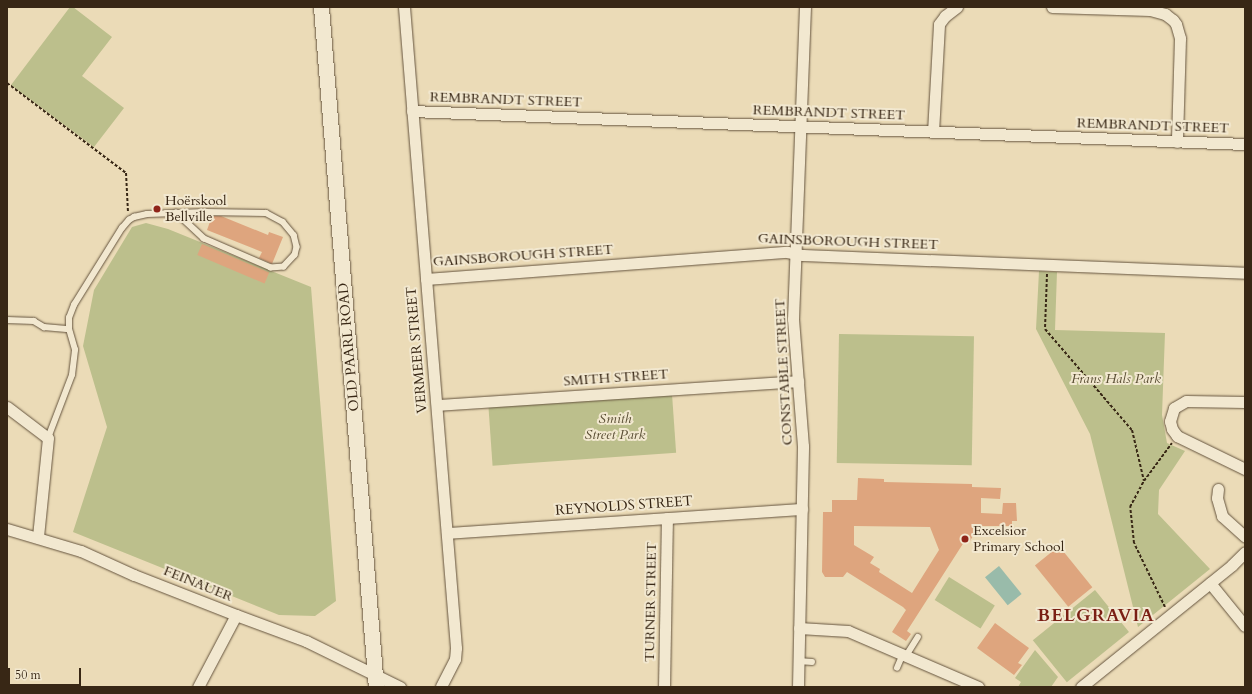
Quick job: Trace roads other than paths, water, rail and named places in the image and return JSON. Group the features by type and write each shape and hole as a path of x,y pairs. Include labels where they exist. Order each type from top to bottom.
{"main road":[{"name":"OLD PAARL ROAD","path":"321,7 375,681"}],"street":[{"name":"VERMEER STREET","path":"404,7 456,652 455,659 441,687"},
{"name":"CONSTABLE STREET","path":"798,687 803,446 793,319 805,7"},
{"path":"933,132 939,24 944,16 957,7"},
{"path":"1052,7 1150,10 1165,14 1173,20 1176,24 1180,38 1177,142"},
{"name":"REMBRANDT STREET","path":"412,111 1245,144"},
{"name":"GAINSBOROUGH STREET","path":"426,279 787,252 796,254 1245,273"},
{"name":"SMITH STREET","path":"437,405 798,381"},
{"path":"1245,402 1190,400 1181,402 1174,408 1170,418 1172,429 1178,436 1245,469"},
{"path":"7,407 48,438 38,537"},
{"path":"1218,489 1217,498 1222,516 1245,536"},
{"name":"REYNOLDS STREET","path":"447,533 802,509"},
{"name":"TURNER STREET","path":"664,687 667,518"},
{"name":"FEINAUER","path":"7,529 81,550 134,575 306,641 375,681 400,687"},
{"path":"1081,687 1210,583 1245,552"},
{"path":"1210,583 1245,626"},
{"path":"198,687 236,615"},
{"path":"799,628 848,631 978,687"}],"lane":[{"path":"48,438 72,376 75,350 69,329 69,318 74,305 122,228 129,220 140,215 176,213 266,212 283,222 294,235 297,247 295,255 284,267 271,268 204,239 176,213"},
{"path":"7,320 34,321 44,327 69,329"},
{"path":"897,668 904,655 918,637"},
{"path":"798,661 812,662"}],"place":[{"name":"Hoërskool Bellville","path":"157,209"},
{"name":"Excelsior Primary School","path":"965,539"}],"district":[{"name":"BELGRAVIA","path":"1096,616"}],"park label":[{"name":"Frans Hals Park","path":"1116,379"},
{"name":"Smith Street Park","path":"615,428"}]}
